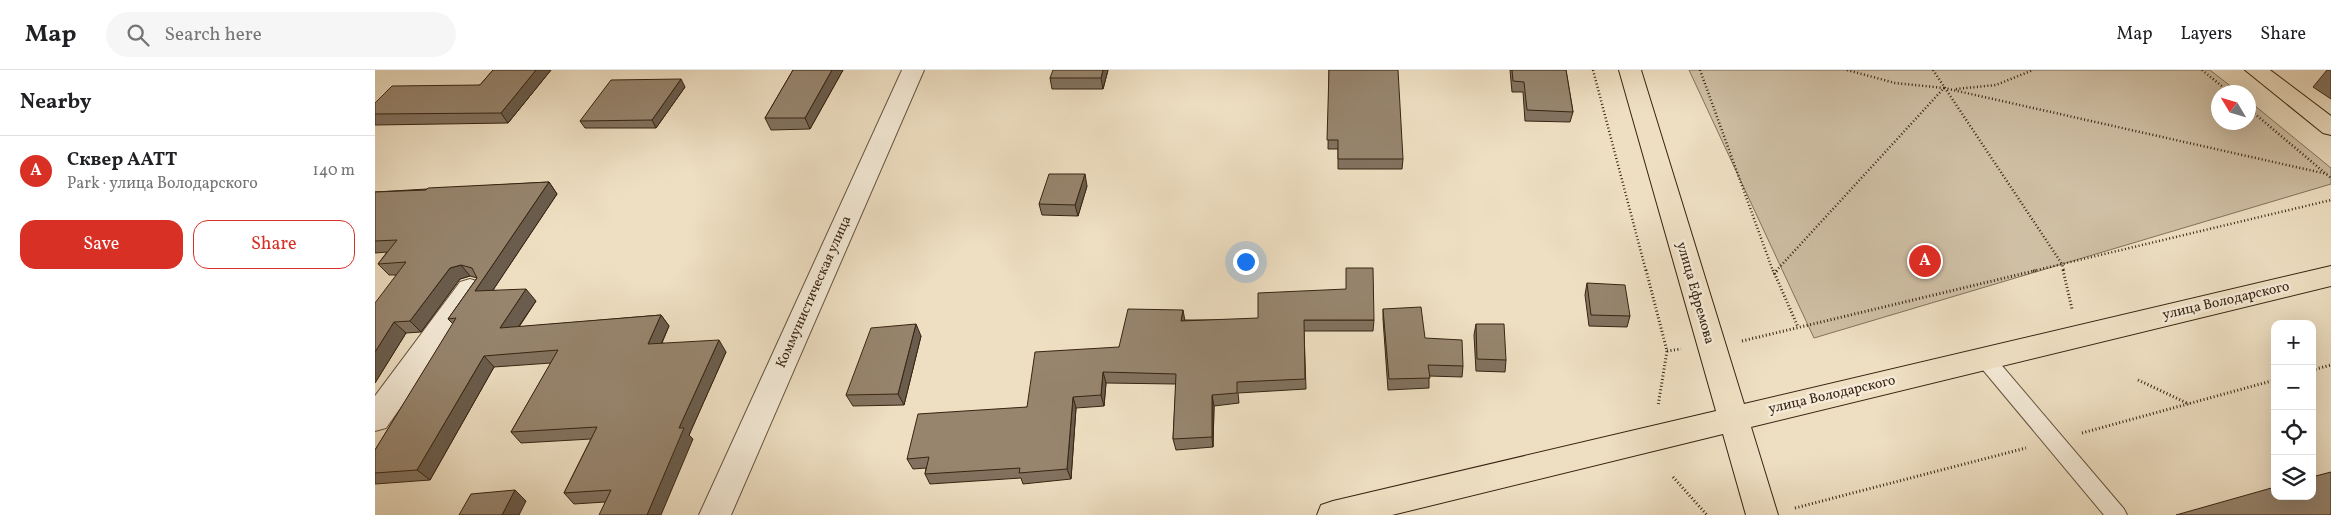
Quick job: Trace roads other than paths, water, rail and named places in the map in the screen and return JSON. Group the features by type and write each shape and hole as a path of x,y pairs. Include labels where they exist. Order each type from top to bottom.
{"main road":[{"name":"улица Ефремова","path":"1629,70 1762,515"},
{"path":"2256,70 2331,128"},
{"name":"улица Володарского","path":"1333,515 2331,276"}],"street":[{"name":"Коммунистическая улица","path":"715,515 913,70"},
{"path":"375,419 471,288"}],"lane":[{"path":"1985,359 2117,515"}],"place":[{"name":"Сквер ААТТ","path":"1925,261"}]}
